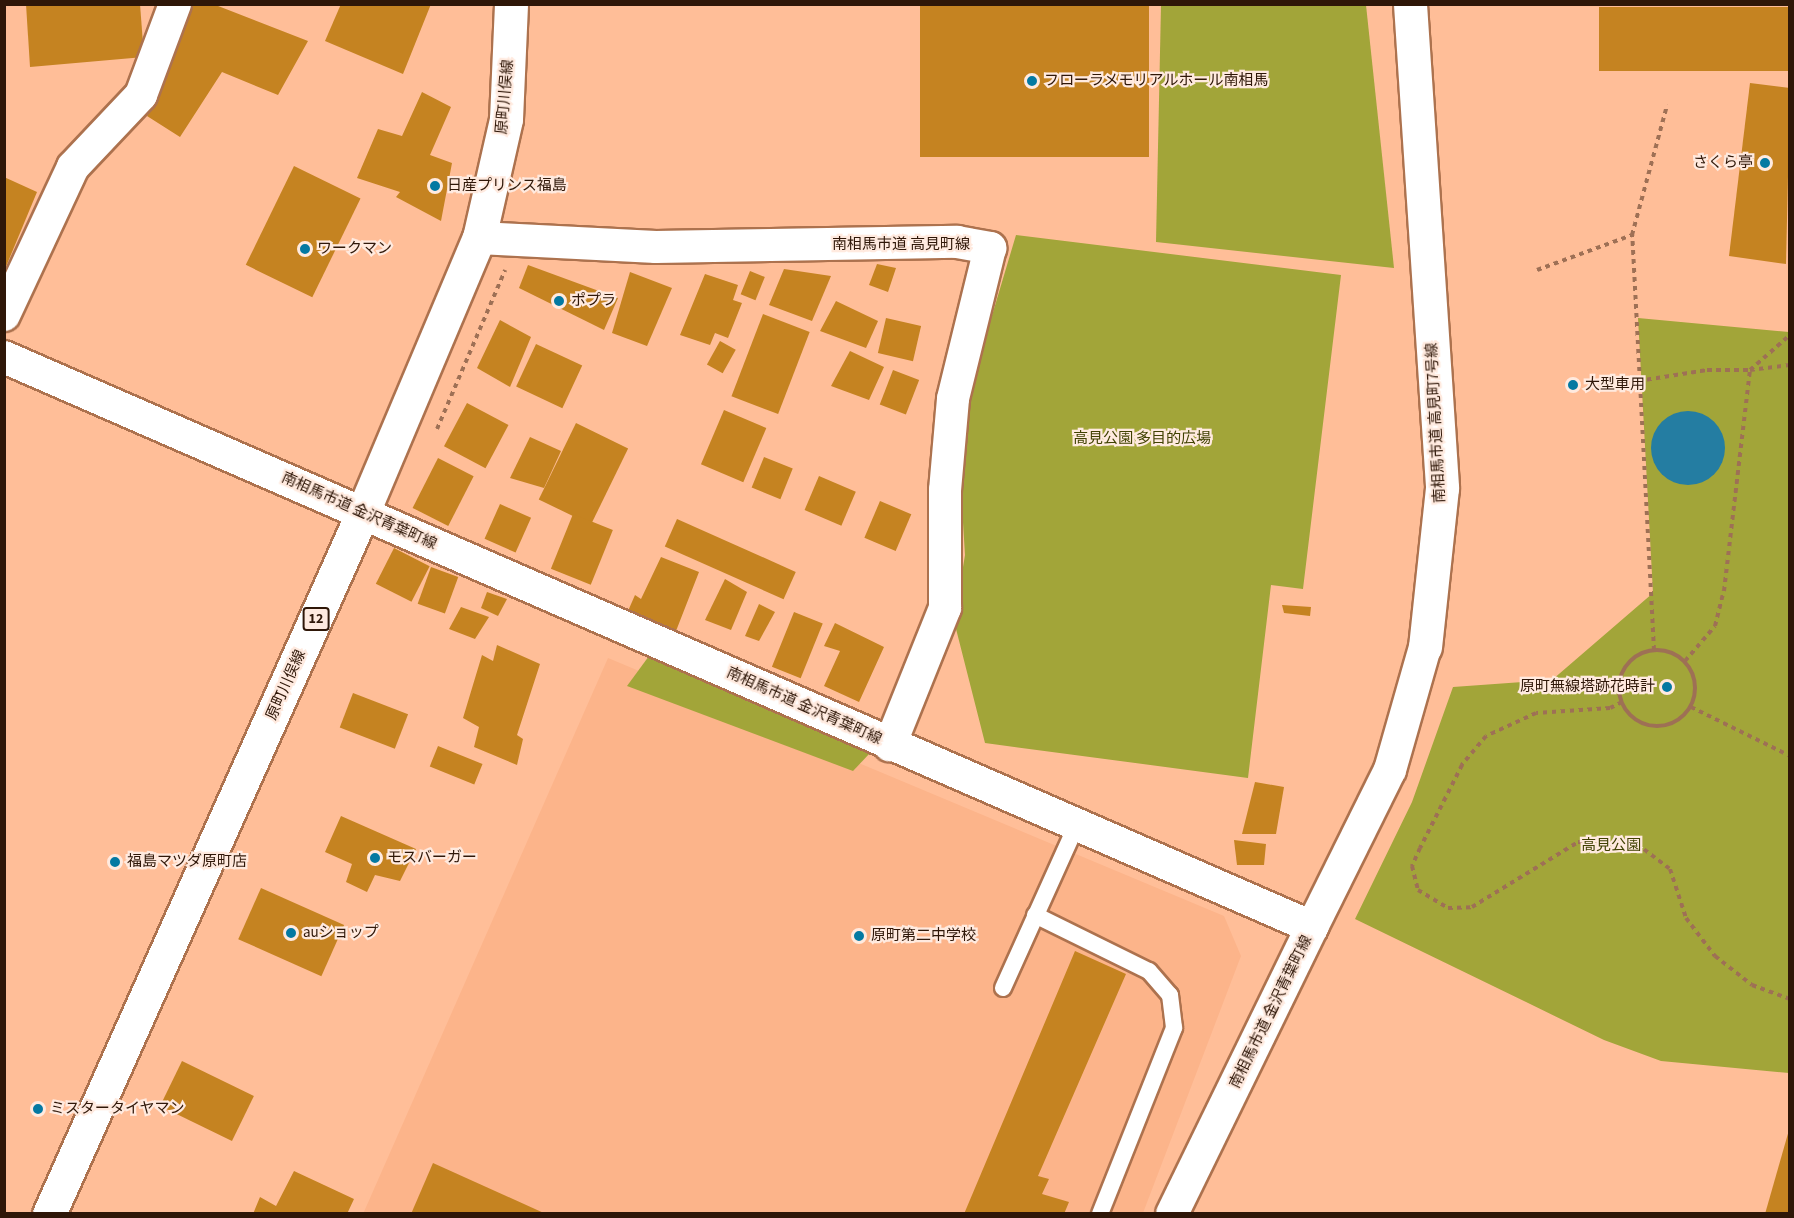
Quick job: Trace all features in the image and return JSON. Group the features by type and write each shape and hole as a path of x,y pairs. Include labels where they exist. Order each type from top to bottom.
{"main road":[{"name":"原町川俣線","path":"49,1214 363,512 479,238 506,119 511,4"},
{"name":"南相馬市道 高見町7号線","path":"1410,4 1442,488 1425,647"}],"street":[{"path":"4,315 73,167 141,95 176,4"},
{"name":"南相馬市道 高見町線","path":"479,238 656,247 957,242 990,248 953,399 945,490 945,608 890,744"},
{"name":"南相馬市道 金沢青葉町線","path":"4,357 890,744 1078,822 1312,927 1172,1214"},
{"name":"南相馬市道 高見町7号線","path":"1312,927 1390,770 1425,647"}],"lane":[{"path":"1003,988 1078,822"},
{"path":"1035,915 1149,971 1170,995 1174,1028 1100,1214"}],"path":[{"path":"1654,650 1632,235 1667,105"},
{"path":"1537,270 1632,235"},
{"path":"434,434 507,265"},
{"path":"1685,661 1715,626 1724,591 1750,370 1790,335"},
{"path":"1638,381 1707,370 1750,370 1790,365"},
{"path":"1654,650 1685,661 1695,680 1691,707 1676,721 1652,726 1629,713 1622,702 1624,668 1654,650"},
{"path":"1622,702 1610,708 1536,713 1486,736 1462,765 1412,866 1418,890 1448,908 1473,907 1578,842 1637,844 1670,869 1686,918 1715,956 1752,985 1790,999"},
{"path":"1691,707 1790,756"}],"shaded area":[{"name":"原町第二中学校","path":"608,658 1224,916 1241,956 1143,1213 363,1214"}],"green space":[{"path":"1161,5 1366,5 1394,268 1156,242"},
{"name":"高見公園 多目的広場","path":"1016,235 1341,275 1303,589 1271,585 1248,778 985,743 954,621 965,555 960,474 968,396"},
{"name":"高見公園","path":"1638,318 1789,332 1789,1073 1661,1061 1604,1040 1355,919 1412,802 1453,687 1552,680 1653,593"},
{"path":"649,656 871,752 853,771 627,686"}],"water":[{"path":"1688,411 1709,417 1719,427 1725,448 1719,469 1709,479 1688,485 1667,479 1657,469 1651,448 1657,427 1667,417"}],"building":[{"path":"26,4 140,4 144,57 30,67"},
{"path":"193,4 213,4 308,41 278,95 222,72 180,137 147,116"},
{"path":"341,4 431,4 403,74 325,41"},
{"name":"フローラメモリアルホール南相馬","path":"920,4 1149,4 1149,157 920,157"},
{"path":"1599,7 1790,7 1790,71 1599,71"},
{"name":"さくら亭","path":"1750,83 1790,88 1786,264 1729,256"},
{"path":"422,92 451,107 430,155 452,163 441,221 396,197 400,192 357,178 378,129 402,136"},
{"path":"294,166 361,198 312,297 246,265"},
{"path":"4,177 37,192 5,269 4,269"},
{"path":"877,264 896,268 888,292 869,285"},
{"path":"528,265 618,298 604,330 519,288"},
{"path":"784,269 831,276 812,321 769,305"},
{"path":"750,271 765,277 755,300 741,294"},
{"path":"630,272 672,288 647,346 612,333"},
{"path":"705,274 738,285 733,300 742,303 728,338 715,333 710,345 680,335"},
{"path":"836,301 878,321 866,348 820,331"},
{"path":"763,314 810,332 778,414 731,396"},
{"path":"886,318 921,326 913,361 878,353"},
{"path":"500,320 531,337 510,387 477,368"},
{"path":"720,341 736,350 723,373 707,365"},
{"path":"536,344 582,366 562,408 516,387"},
{"path":"850,351 884,367 869,400 831,386"},
{"path":"893,370 919,380 906,415 880,405"},
{"path":"467,403 508,425 485,468 444,446"},
{"path":"724,410 766,428 743,482 701,464"},
{"path":"576,423 628,448 591,525 539,499"},
{"path":"530,437 561,451 544,488 510,478"},
{"path":"764,457 793,469 780,499 752,488"},
{"path":"438,458 474,476 448,526 413,508"},
{"path":"819,476 856,492 841,526 805,510"},
{"path":"880,501 911,514 896,551 864,538"},
{"path":"500,504 531,518 516,553 485,539"},
{"path":"573,514 613,530 591,585 551,569"},
{"path":"677,519 796,572 784,599 665,546"},
{"path":"394,548 430,566 411,602 376,584"},
{"path":"661,557 699,572 676,631 628,611 635,595 641,599"},
{"path":"431,567 458,577 445,614 418,604"},
{"path":"725,579 747,592 731,630 705,620"},
{"path":"487,592 507,599 498,616 481,608"},
{"path":"759,604 775,612 759,641 745,636"},
{"path":"1282,605 1311,607 1310,616 1284,613"},
{"path":"461,607 489,617 475,639 449,629"},
{"path":"794,612 823,624 801,678 772,667"},
{"path":"835,623 884,647 859,702 824,686 840,651 824,646"},
{"path":"497,645 540,664 517,735 523,739 517,765 474,747 479,727 463,718 482,655 493,661"},
{"path":"353,693 408,714 395,749 340,728"},
{"path":"438,746 483,764 474,784 430,766"},
{"path":"1255,782 1284,787 1276,834 1242,834"},
{"name":"モスバーガー","path":"341,816 416,849 400,881 375,875 367,892 346,882 352,864 325,852"},
{"path":"1234,840 1266,844 1264,865 1237,865"},
{"name":"auショップ","path":"261,888 344,925 321,976 238,939"},
{"path":"1075,951 1126,974 1038,1176 1049,1179 1042,1194 1069,1202 1064,1214 964,1214"},
{"path":"182,1061 254,1096 232,1141 160,1106"},
{"path":"1789,1130 1790,1214 1765,1214"},
{"path":"433,1163 546,1214 411,1214"},
{"path":"294,1171 354,1199 347,1214 253,1214 260,1197 276,1206"}],"place":[{"name":"フローラメモリアルホール南相馬","path":"1032,81"},
{"name":"さくら亭","path":"1765,163"},
{"name":"日産プリンス福島","path":"435,186"},
{"name":"ワークマン","path":"305,249"},
{"name":"ポプラ","path":"559,301"},
{"name":"大型車用","path":"1573,385"},
{"name":"原町無線塔跡花時計","path":"1667,687"},
{"name":"モスバーガー","path":"375,858"},
{"name":"福島マツダ原町店","path":"115,862"},
{"name":"auショップ","path":"291,933"},
{"name":"原町第二中学校","path":"859,936"},
{"name":"ミスタータイヤマン","path":"38,1109"}]}
